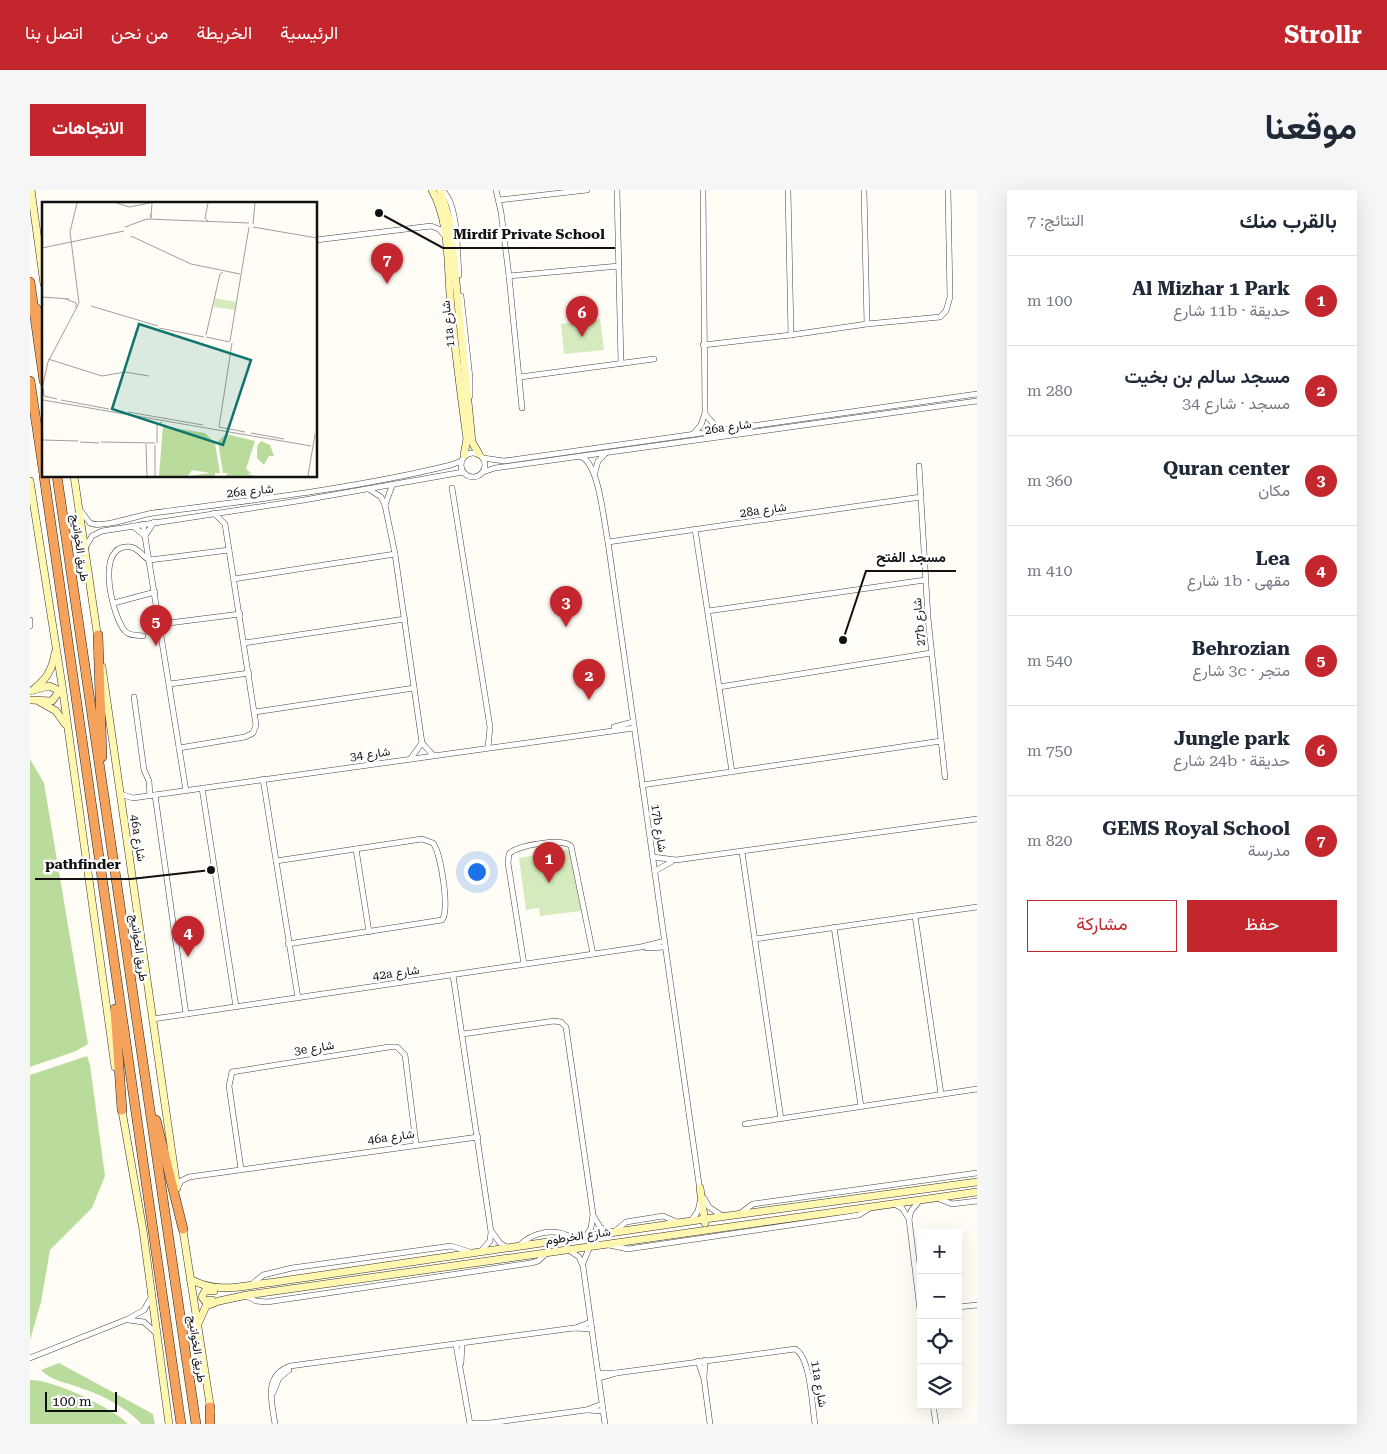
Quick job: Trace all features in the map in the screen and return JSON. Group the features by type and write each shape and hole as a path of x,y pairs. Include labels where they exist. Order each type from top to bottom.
{"highway":[{"path":"30,282 42,367"},
{"path":"33,305 42,322"},
{"name":"طريق الخوانيج","path":"30,382 42,462"},
{"name":"طريق الخوانيج","path":"44,478 181,1424"},
{"name":"طريق الخوانيج","path":"57,478 196,1424"},
{"path":"98,635 103,745 100,767"},
{"path":"112,949 122,1110"},
{"path":"151,1112 159,1125 183,1229"},
{"path":"210,1407 212,1424"}],"street":[{"path":"32,190 42,266"},
{"name":"11a شارع","path":"432,190 441,211 445,236 451,307 467,439 463,458"},
{"name":"11a شارع","path":"441,190 450,222 472,442 481,456"},
{"path":"496,190 509,276 522,408"},
{"path":"499,200 587,190"},
{"path":"617,190 621,364"},
{"path":"693,434 701,425 705,413 702,190"},
{"path":"788,190 791,336"},
{"path":"864,190 867,324"},
{"path":"703,345 791,336 867,324 935,319 946,311 950,297 948,190"},
{"path":"318,240 430,226 437,222 441,211"},
{"path":"430,226 439,229 445,236"},
{"path":"509,276 619,266"},
{"path":"520,377 654,359"},
{"name":"26a شارع","path":"481,456 500,461 977,394"},
{"name":"26a شارع","path":"482,472 977,401"},
{"path":"705,413 719,430"},
{"path":"473,452 481,456 485,466 482,472 472,477 463,472 463,458 473,452"},
{"path":"594,472 598,461 605,454"},
{"name":"17b شارع","path":"581,457 588,460 594,472 608,542 700,1188 700,1208 691,1221"},
{"name":"26a شارع","path":"78,506 90,523 97,526 168,512 288,497 370,483 444,467 463,458"},
{"name":"27b شارع","path":"919,466 931,653 945,777"},
{"name":"26a شارع","path":"84,551 95,533 154,522 370,490 453,472 463,472"},
{"name":"46a شارع","path":"74,478 210,1407"},
{"path":"30,482 56,648 122,1110 141,1213 169,1424"},
{"path":"385,505 392,486"},
{"path":"452,488 490,727 488,747"},
{"path":"370,490 378,494 385,505 395,554 422,743 433,755"},
{"name":"28a شارع","path":"608,542 921,497"},
{"path":"180,748 245,737 253,733 256,725 225,524 232,510"},
{"path":"168,512 147,517 143,524 161,624 186,790"},
{"path":"214,513 225,524"},
{"path":"145,536 154,522"},
{"path":"133,526 145,536"},
{"path":"696,529 732,772"},
{"path":"143,636 125,632 107,577 114,556 121,549 131,547 150,560 229,550"},
{"path":"234,579 395,554"},
{"path":"708,611 925,580"},
{"path":"114,603 155,592"},
{"path":"161,624 240,614"},
{"path":"244,643 404,619"},
{"path":"30,620 30,626"},
{"path":"30,691 42,683 50,672 56,648"},
{"path":"720,687 931,653"},
{"path":"170,684 249,673"},
{"path":"30,691 49,686 56,689 58,693 52,701 31,700"},
{"path":"255,712 414,688"},
{"path":"134,697 143,767 153,795 186,1014"},
{"path":"31,700 43,702 56,711 68,734"},
{"name":"شارع 34","path":"120,794 133,798 634,725"},
{"path":"642,785 941,741"},
{"path":"411,758 422,743"},
{"path":"264,779 296,998"},
{"path":"202,788 236,1007"},
{"path":"122,807 133,798"},
{"path":"653,857 676,860 977,819"},
{"path":"276,861 422,839 434,843 439,854 446,911 444,918 435,922 288,944"},
{"path":"524,964 508,862 509,854 515,848 562,842 571,846 590,955"},
{"path":"356,850 369,932"},
{"path":"742,852 781,1118"},
{"path":"655,871 676,860"},
{"path":"755,939 977,906"},
{"path":"915,916 941,1094"},
{"path":"834,927 861,1106"},
{"name":"42a شارع","path":"153,1019 665,944"},
{"path":"251,1285 263,1275 292,1268 451,1246 476,1252 487,1246 491,1232 455,974"},
{"path":"463,1034 554,1021 561,1022 566,1027 594,1214 600,1227 611,1233"},
{"name":"3e شارع","path":"241,1169 229,1086 232,1072 389,1047 397,1047 405,1055 416,1144"},
{"path":"745,1124 977,1089"},
{"name":"46a شارع","path":"189,1178 416,1144 478,1137"},
{"path":"173,1162 180,1174 189,1178"},
{"path":"737,1216 753,1204 977,1173"},
{"path":"177,1189 181,1181 189,1178"},
{"name":"شارع الخرطوم","path":"190,1279 209,1288 251,1285 705,1219 977,1182"},
{"path":"647,1237 656,1233 702,1225 705,1219 700,1188"},
{"name":"17b شارع","path":"700,1188 709,1207 724,1217"},
{"name":"شارع الخرطوم","path":"197,1327 201,1313 206,1306 226,1299 247,1295 647,1237 977,1192"},
{"path":"937,1198 952,1204 977,1201"},
{"path":"917,1274 909,1219 911,1211 920,1200"},
{"path":"894,1204 902,1208 909,1219"},
{"path":"607,1244 619,1249 628,1249 858,1215 872,1207"},
{"path":"586,1236 591,1228 594,1214"},
{"path":"491,1232 500,1243 508,1248"},
{"path":"582,1266 590,1246"},
{"path":"568,1249 579,1257 582,1266 605,1424"},
{"path":"247,1295 256,1301 267,1302 530,1263 538,1261 548,1252"},
{"path":"402,1273 404,1268 423,1260"},
{"path":"226,1288 205,1291 202,1297 208,1302 220,1298 226,1299"},
{"path":"30,1358 128,1320 144,1310 152,1295"},
{"path":"962,1307 977,1305"},
{"path":"128,1320 144,1322 158,1336"},
{"path":"574,1328 591,1322"},
{"path":"275,1424 270,1389 282,1370 296,1366 574,1328 592,1329"},
{"path":"459,1344 470,1424 489,1424 586,1410 604,1411"},
{"name":"11a شارع","path":"705,1360 789,1348 798,1350 806,1364 815,1424"},
{"path":"598,1376 705,1360 704,1379 710,1424"},
{"path":"698,1361 704,1379"},
{"path":"586,1410 602,1404"},
{"path":"934,1409 936,1424"}],"green space":[{"path":"600,319 604,350 564,354 561,324"},
{"path":"30,759 44,783 88,1044 76,1051 30,1067"},
{"path":"570,849 581,911 540,916 539,908 526,910 519,858"},
{"path":"87,1056 90,1065 105,1176 92,1208 50,1250 41,1302 30,1340 30,1075"},
{"path":"59,1363 153,1414 155,1424 141,1424 127,1411 110,1400 56,1380 41,1370"},
{"path":"30,1380 53,1384 67,1389 109,1410 128,1424 30,1424"}],"place":[{"name":"Mirdif Private School","path":"379,213"},
{"name":"GEMS Royal School","path":"387,284"},
{"name":"Jungle park","path":"582,337"},
{"name":"Quran center","path":"566,627"},
{"name":"مسجد الفتح","path":"843,640"},
{"name":"Behrozian","path":"156,646"},
{"name":"مسجد سالم بن بخيت","path":"589,700"},
{"name":"pathfinder","path":"211,870"},
{"name":"Al Mizhar 1 Park","path":"549,883"},
{"name":"Lea","path":"188,957"}]}
